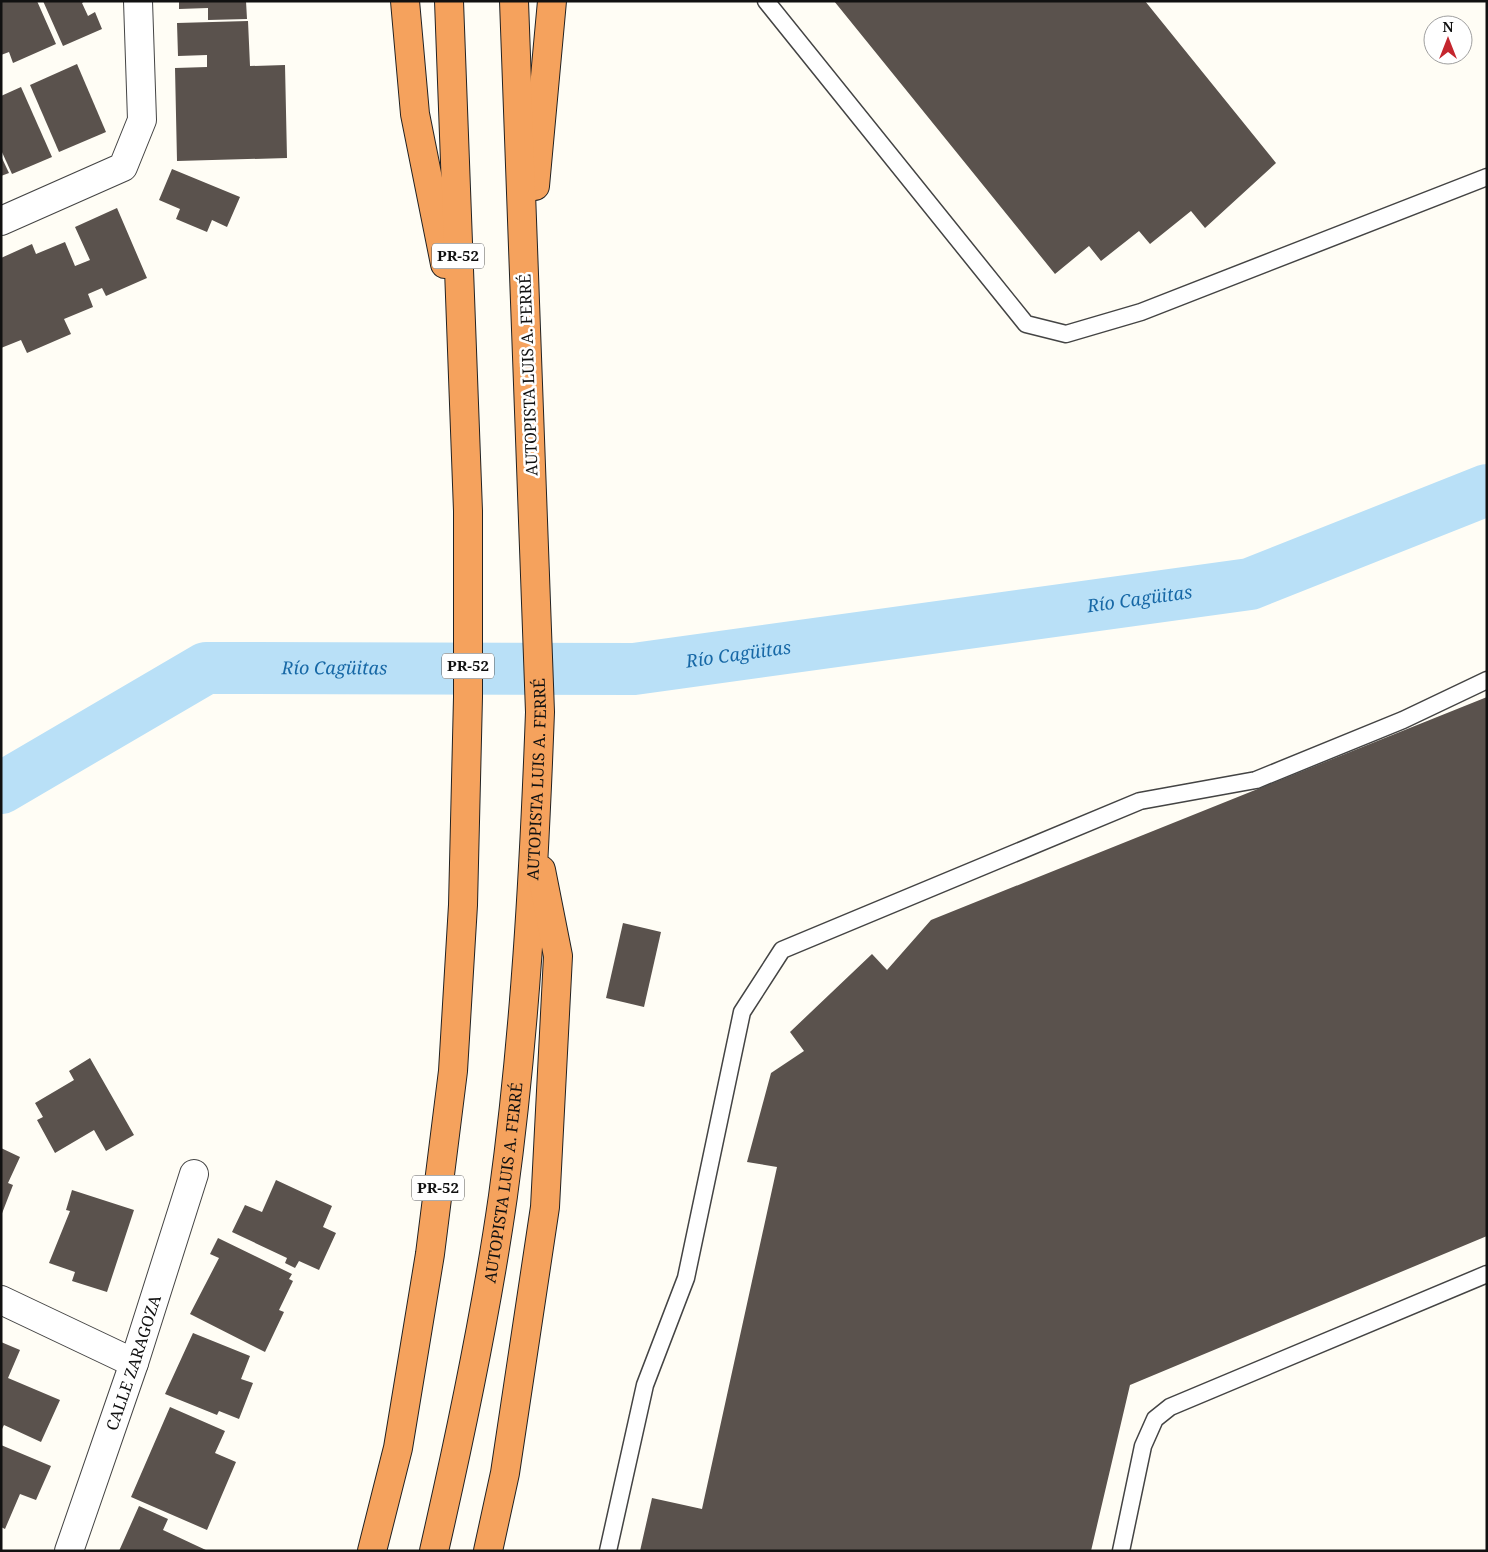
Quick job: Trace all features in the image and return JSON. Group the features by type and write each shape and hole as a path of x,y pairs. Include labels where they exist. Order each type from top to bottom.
{"highway":[{"path":"404,1 415,114 461,342"},
{"name":"PR-52","path":"372,1551 398,1448 430,1254 453,1071 463,904 468,697 468,511 450,1"},
{"name":"AUTOPISTA LUIS A. FERRÉ","path":"434,1551 464,1418 503,1196 522,1022 535,822 540,712 526,276 514,1"},
{"path":"526,276 542,128 552,1"},
{"path":"488,1551 505,1473 545,1207 558,956 535,822"}],"street":[{"path":"1,221 123,167 142,120 138,1"},
{"name":"CALLE ZARAGOZA","path":"69,1551 134,1362 194,1174"},
{"path":"1,1300 134,1362"}],"lane":[{"path":"766,1 1026,324 1066,334 1141,312 1487,177"},
{"path":"608,1551 645,1385 686,1278 742,1012 782,950 1140,801 1256,780 1403,720 1487,680"},
{"path":"1121,1551 1143,1446 1155,1419 1170,1407 1487,1274"}],"building":[{"path":"1,1 37,1 56,44 13,63 9,52 1,55"},
{"path":"43,1 85,1 82,3 88,16 95,12 102,29 63,46"},
{"path":"179,1 246,1 247,19 208,20 208,8 179,9"},
{"path":"834,1 1145,1 1276,163 1205,228 1191,211 1150,244 1139,231 1101,261 1089,246 1055,274"},
{"path":"248,21 250,66 285,65 287,158 177,161 175,68 207,67 207,55 178,56 177,23"},
{"path":"77,64 106,132 59,152 30,85"},
{"path":"21,87 52,157 12,174 1,150 1,96"},
{"path":"1,156 9,173 1,176"},
{"path":"172,169 240,197 227,227 212,220 207,232 176,219 180,209 159,200"},
{"path":"117,208 147,278 106,296 102,288 88,294 93,307 64,319 71,334 27,353 21,340 1,348 1,258 32,244 36,254 65,242 75,266 90,260 75,227"},
{"path":"1487,697 1487,1236 1130,1385 1091,1551 640,1551 652,1498 702,1509 777,1167 747,1162 771,1073 804,1051 790,1032 872,954 887,970 931,920"},
{"path":"623,923 661,932 644,1007 606,998"},
{"path":"90,1058 134,1135 106,1151 94,1130 55,1153 37,1120 43,1117 35,1103 74,1080 69,1071"},
{"path":"1,1148 20,1157 8,1183 13,1185 1,1216"},
{"path":"276,1180 332,1206 323,1227 336,1233 319,1270 299,1261 295,1268 285,1263 287,1258 232,1232 245,1205 262,1212"},
{"path":"72,1190 134,1210 107,1292 72,1281 75,1272 49,1263 70,1211 66,1210"},
{"path":"218,1238 292,1274 289,1279 293,1281 279,1310 284,1312 265,1352 190,1314 219,1258 210,1254"},
{"path":"193,1333 250,1356 241,1379 253,1383 239,1419 219,1411 217,1415 165,1394"},
{"path":"1,1342 20,1350 8,1378 60,1400 41,1442 4,1425 1,1431"},
{"path":"170,1407 225,1431 215,1453 236,1462 207,1530 131,1497"},
{"path":"1,1445 51,1466 36,1500 20,1494 5,1529 1,1527"},
{"path":"139,1506 168,1519 163,1530 208,1551 119,1551"}],"waterway":[{"name":"Río Cagüitas","path":"1,788 206,668 634,669 1250,584 1487,490"}]}
